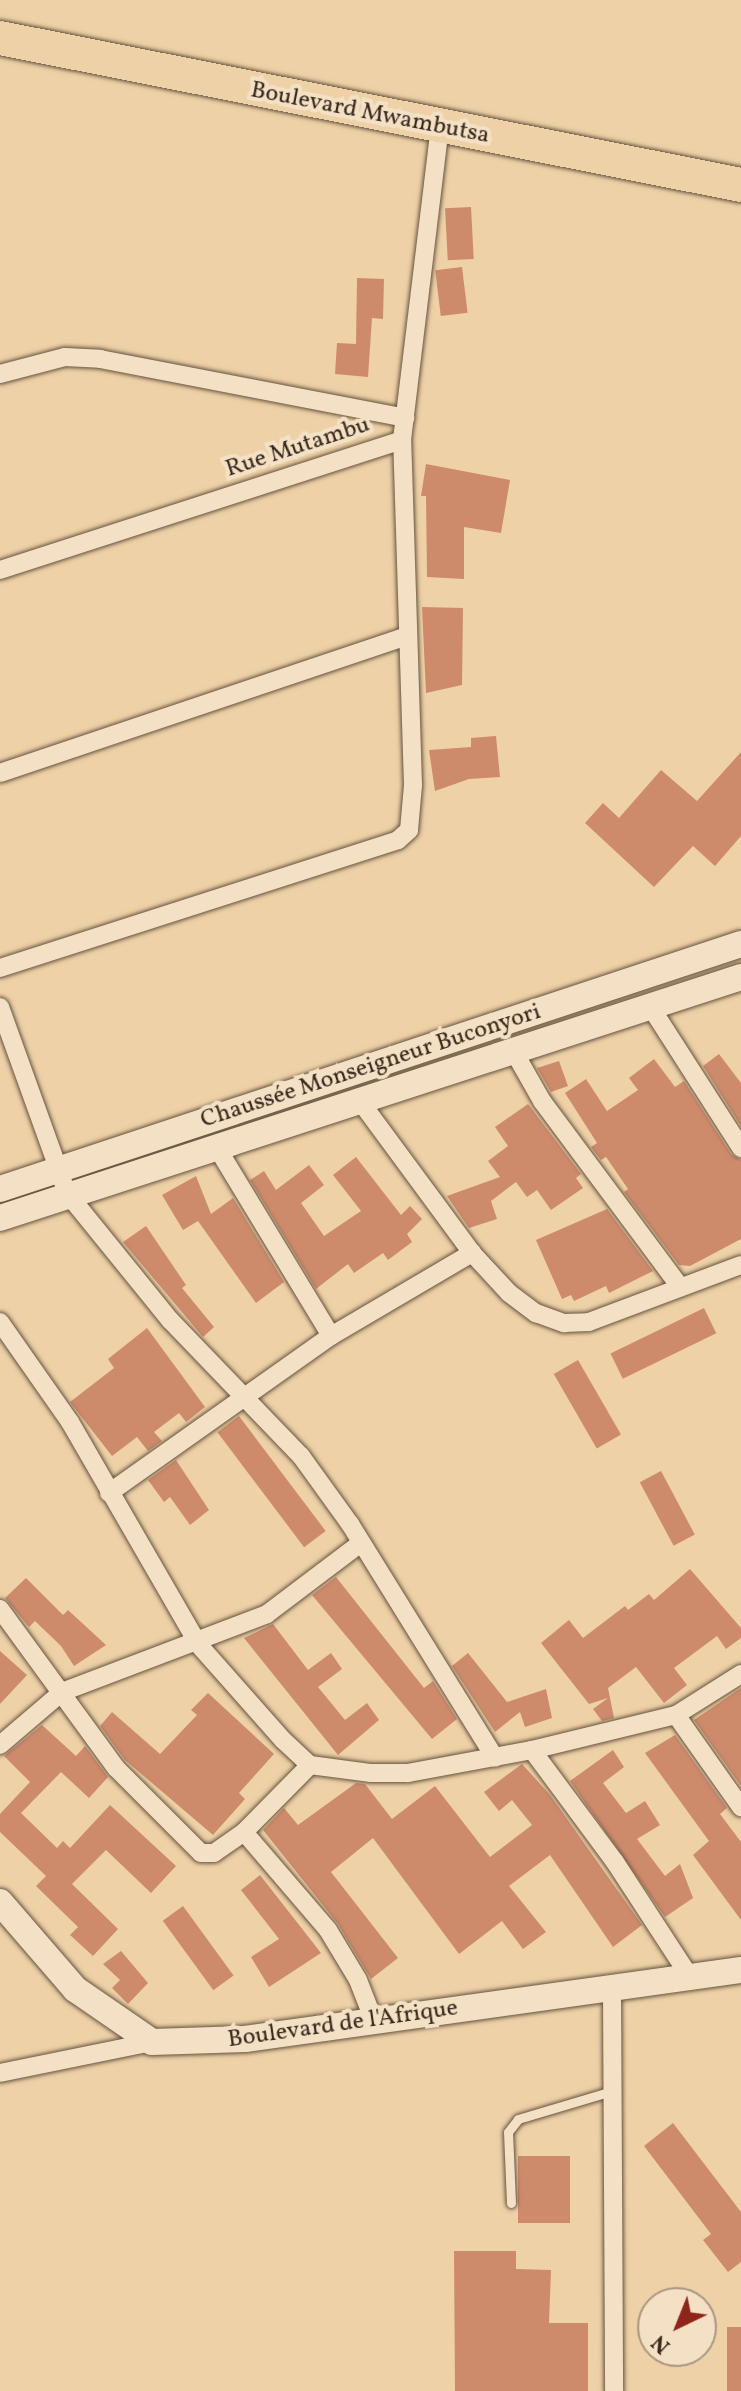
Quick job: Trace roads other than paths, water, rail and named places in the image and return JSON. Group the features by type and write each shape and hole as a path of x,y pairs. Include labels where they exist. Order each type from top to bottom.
{"highway":[{"name":"Boulevard Mwambutsa","path":"0,38 741,185"}],"street":[{"name":"Rue Mutambu","path":"0,570 402,440 440,127"},
{"path":"0,374 65,357 100,359 405,418"},
{"path":"0,968 398,840 409,830 413,814 402,440"},
{"path":"0,773 408,636"},
{"name":"Chaussée Monseigneur Buconyori","path":"0,1218 62,1182 741,944"},
{"name":"Chaussée Monseigneur Buconyori","path":"0,1189 62,1182 216,1146 741,977"},
{"path":"650,1006 741,1148"},
{"path":"0,1007 62,1182 150,1297 301,1456 361,1543 495,1758"},
{"path":"513,1050 542,1101 680,1287"},
{"path":"360,1101 472,1253 509,1293 536,1313 564,1323 589,1322 741,1265"},
{"path":"216,1146 331,1336"},
{"path":"109,1493 331,1336 472,1253"},
{"path":"0,1322 63,1411 198,1644 310,1765 408,1773 495,1758 676,1715 741,1674"},
{"path":"0,1745 62,1692 198,1644 267,1614 361,1543"},
{"path":"0,1609 116,1768 189,1847 214,1853 244,1832 310,1765"},
{"path":"676,1715 741,1807"},
{"path":"532,1750 615,1862 690,1977"},
{"path":"244,1832 328,1930 358,1980 374,2021"},
{"path":"0,1902 75,1989 152,2042"},
{"name":"Boulevard de l'Afrique","path":"152,2042 245,2039 741,1970"},
{"path":"612,1988 614,2391"},
{"path":"0,2073 152,2042"}],"lane":[{"path":"511,2203 508,2132 518,2119 612,2091"}]}
